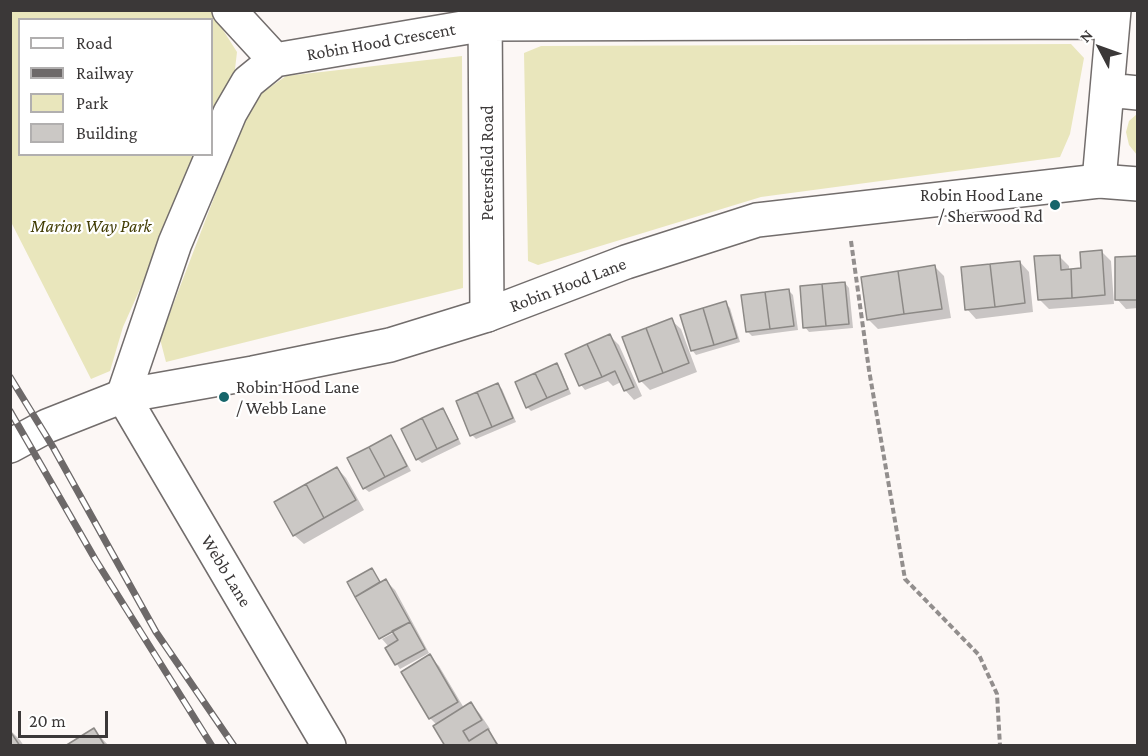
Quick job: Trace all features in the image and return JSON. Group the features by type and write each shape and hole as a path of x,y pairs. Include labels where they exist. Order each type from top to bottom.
{"street":[{"path":"229,10 275,60"},
{"path":"1099,182 1123,91 1113,16"},
{"name":"Robin Hood Crescent","path":"213,153 230,113 248,82 275,60 485,17 1113,16"},
{"name":"Petersfield Road","path":"485,17 487,315"},
{"name":"Robin Hood Crescent","path":"123,396 175,243 212,156"},
{"name":"Robin Hood Lane","path":"10,446 47,426 123,396 253,374 390,345 487,315 627,262 758,220 1099,182 1137,184"},
{"name":"Webb Lane","path":"123,396 329,746"}],"path":[{"path":"847,210 869,370 905,579 979,655 997,694 1000,746"}],"green space":[{"name":"Marion Way Park","path":"11,11 211,11 237,52 234,78 213,127 213,18 18,18 18,156 200,156 123,327 110,371 91,379 11,222"},
{"path":"1071,44 1084,58 1070,134 1060,157 761,197 538,265 528,261 524,53 541,46"},
{"path":"462,56 463,288 166,362 160,339 246,114 259,95 286,76"},
{"path":"1137,114 1137,155 1129,145 1126,132 1129,121"}],"building":[{"path":"1102,250 1105,295 1072,298 1071,269 1081,268 1080,252"},
{"path":"1060,255 1061,270 1071,269 1072,298 1038,300 1034,256"},
{"path":"1138,256 1138,300 1115,300 1115,257"},
{"path":"1020,261 1025,303 995,307 990,264"},
{"path":"990,264 995,307 965,310 961,267"},
{"path":"935,265 942,309 904,314 898,271"},
{"path":"898,271 904,314 867,320 861,277"},
{"path":"845,282 849,324 826,326 822,284"},
{"path":"822,284 826,326 803,328 800,286"},
{"path":"789,289 794,326 770,329 765,292"},
{"path":"765,292 770,329 746,332 741,295"},
{"path":"726,301 737,338 714,345 703,308"},
{"path":"703,308 714,345 691,351 680,315"},
{"path":"672,318 689,363 663,373 646,328"},
{"path":"646,328 663,373 639,382 622,337"},
{"path":"610,334 634,387 624,391 615,371 602,377 587,344"},
{"path":"587,344 602,377 579,386 565,354"},
{"path":"557,363 568,389 547,398 535,373"},
{"path":"535,373 547,398 526,408 515,382"},
{"path":"498,383 513,418 492,427 477,392"},
{"path":"477,392 492,427 470,436 456,401"},
{"path":"443,408 458,439 437,449 422,418"},
{"path":"422,418 437,449 416,460 401,429"},
{"path":"391,435 407,466 385,477 369,447"},
{"path":"369,447 385,477 363,489 347,458"},
{"path":"337,467 356,500 324,518 306,484"},
{"path":"306,484 324,518 293,536 274,502"},
{"path":"372,568 380,582 355,597 347,582"},
{"path":"386,579 410,622 379,639 355,597"},
{"path":"410,622 425,649 395,665 385,648 398,640 392,631"},
{"path":"430,654 458,702 429,719 401,672"},
{"path":"471,702 482,720 463,731 469,741 488,729 498,746 445,746 433,726"},
{"path":"94,728 105,746 65,746"},
{"path":"10,731 20,746 10,746"}],"railway":[{"path":"10,377 53,447 156,632 234,746"},
{"path":"10,411 95,559 212,746"}],"place":[{"name":"Robin Hood Lane / Sherwood Rd","path":"1055,205"},
{"name":"Robin Hood Lane / Webb Lane","path":"224,397"}]}
